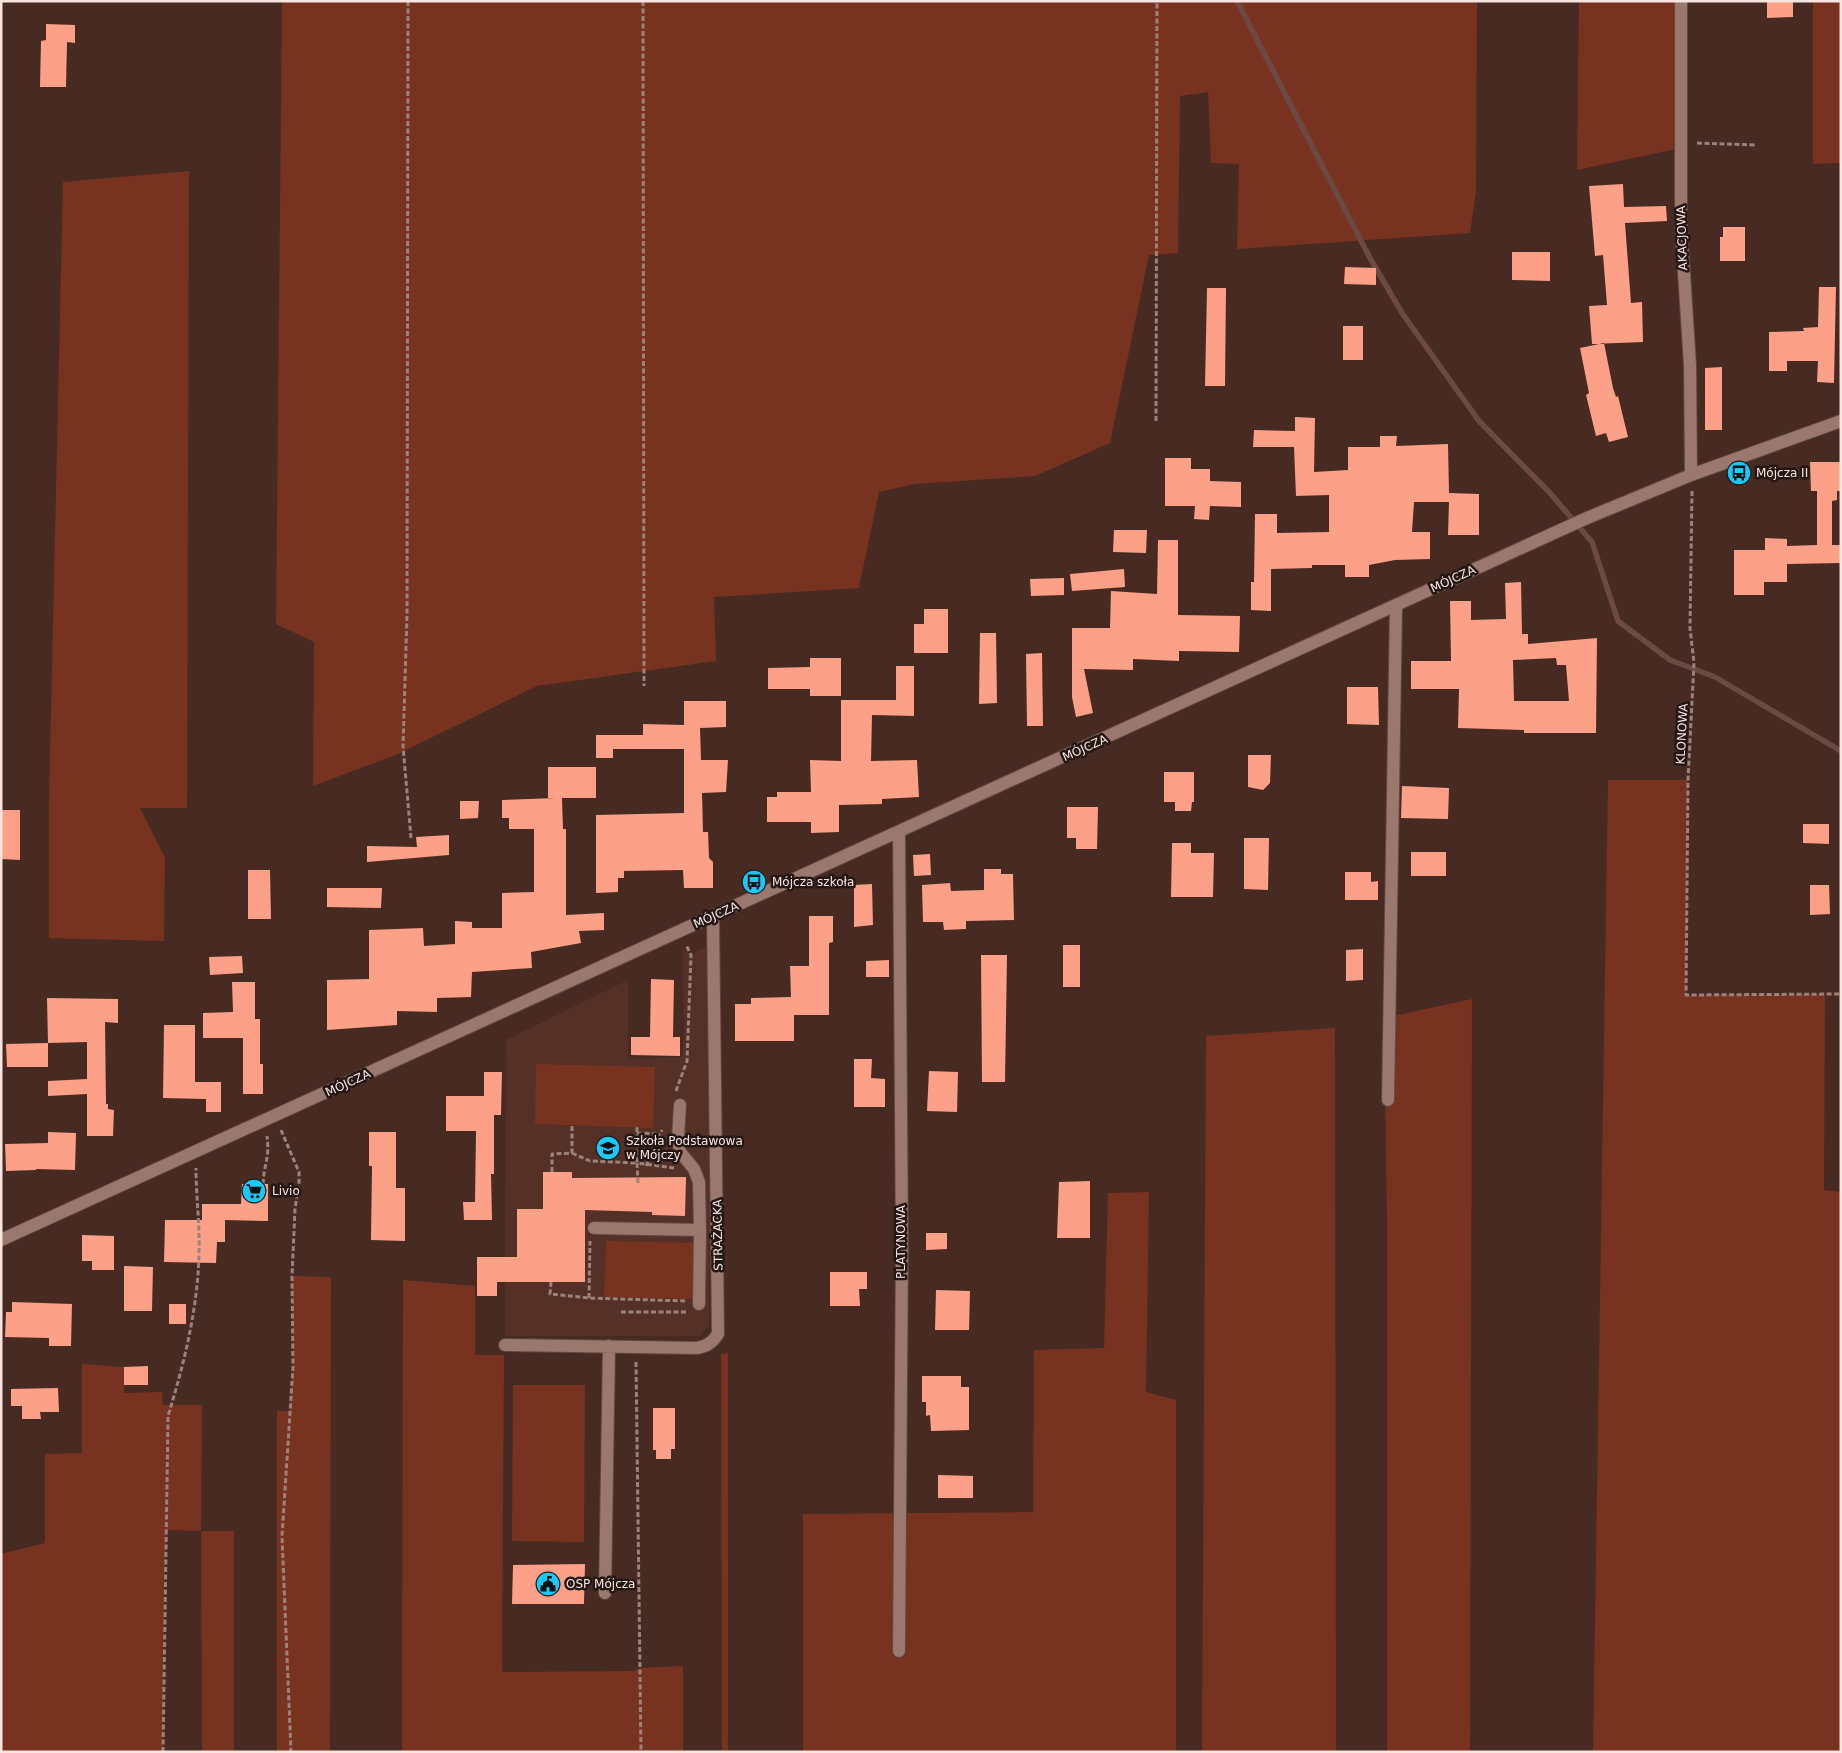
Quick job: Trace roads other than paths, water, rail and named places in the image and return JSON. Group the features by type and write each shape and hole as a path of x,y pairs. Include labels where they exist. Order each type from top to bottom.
{"street":[{"name":"AKACJOWA","path":"1681,1 1681,227 1690,365 1691,475"},
{"name":"MÓJCZA","path":"1,1240 899,833 1587,518 1691,475 1841,421"},
{"path":"1388,1100 1396,606"},
{"name":"PLATYNOWA","path":"899,833 902,1247 899,1652"},
{"name":"STRAŻACKA","path":"505,1345 705,1347 713,1341 719,1326 713,917"},
{"path":"677,1101 680,1152 694,1169 699,1182 699,1303"},
{"path":"594,1228 700,1230"},
{"path":"605,1593 609,1346"}],"waterway":[{"path":"1237,1 1370,258 1402,313 1479,421 1550,493 1592,542 1618,621 1670,660 1715,677 1841,751"}],"place":[{"name":"Mójcza II","path":"1739,473"},
{"name":"Mójcza szkoła","path":"754,882"},
{"name":"Szkoła Podstawowa w Mójczy","path":"608,1148"},
{"name":"Livio","path":"254,1191"},
{"name":"OSP Mójcza","path":"548,1584"}]}
